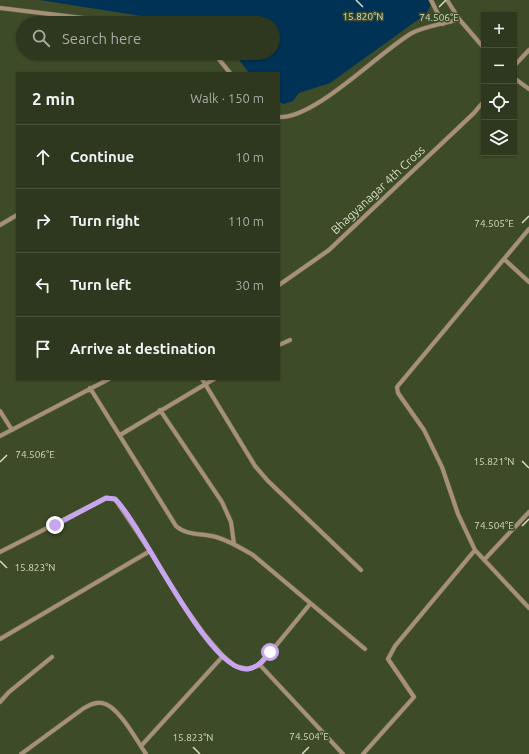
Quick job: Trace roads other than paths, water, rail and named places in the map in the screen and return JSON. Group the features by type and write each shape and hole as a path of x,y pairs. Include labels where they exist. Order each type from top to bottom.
{"street":[{"path":"431,0 443,24"},
{"path":"447,0 459,19 481,45"},
{"path":"0,8 66,16"},
{"path":"280,117 289,117 315,104 351,80 413,33 459,19"},
{"path":"517,63 529,50"},
{"path":"220,60 229,72"},
{"path":"517,80 529,89"},
{"name":"Bhagyanagar 4th Cross","path":"280,284 329,250 481,105"},
{"path":"0,226 16,216"},
{"path":"529,230 397,387 398,393 424,430 442,467 458,514 475,550 529,608"},
{"path":"504,259 529,282"},
{"path":"280,345 290,340"},
{"path":"0,436 107,380"},
{"path":"203,380 255,466 268,481 361,570"},
{"path":"120,435 212,380"},
{"path":"90,388 176,526 187,532 214,537 234,544 253,555 365,649"},
{"path":"160,410 222,502 231,522 234,544"},
{"path":"0,411 12,430"},
{"path":"0,552 110,497 119,503 181,602 204,634 223,656 235,666 248,669 260,665 310,604"},
{"path":"484,560 529,513"},
{"path":"363,754 414,698 388,659 395,646 475,550"},
{"path":"0,639 150,551"},
{"path":"141,746 223,656"},
{"path":"0,702 9,692 52,657"},
{"path":"260,665 343,754"},
{"path":"21,754 84,708 95,703 103,703 110,706 146,754"}],"water":[{"path":"40,0 428,0 431,5 426,14 330,83 299,93 293,101 284,104 280,102 280,72 248,72 239,60 280,60 280,16 141,16"}]}
